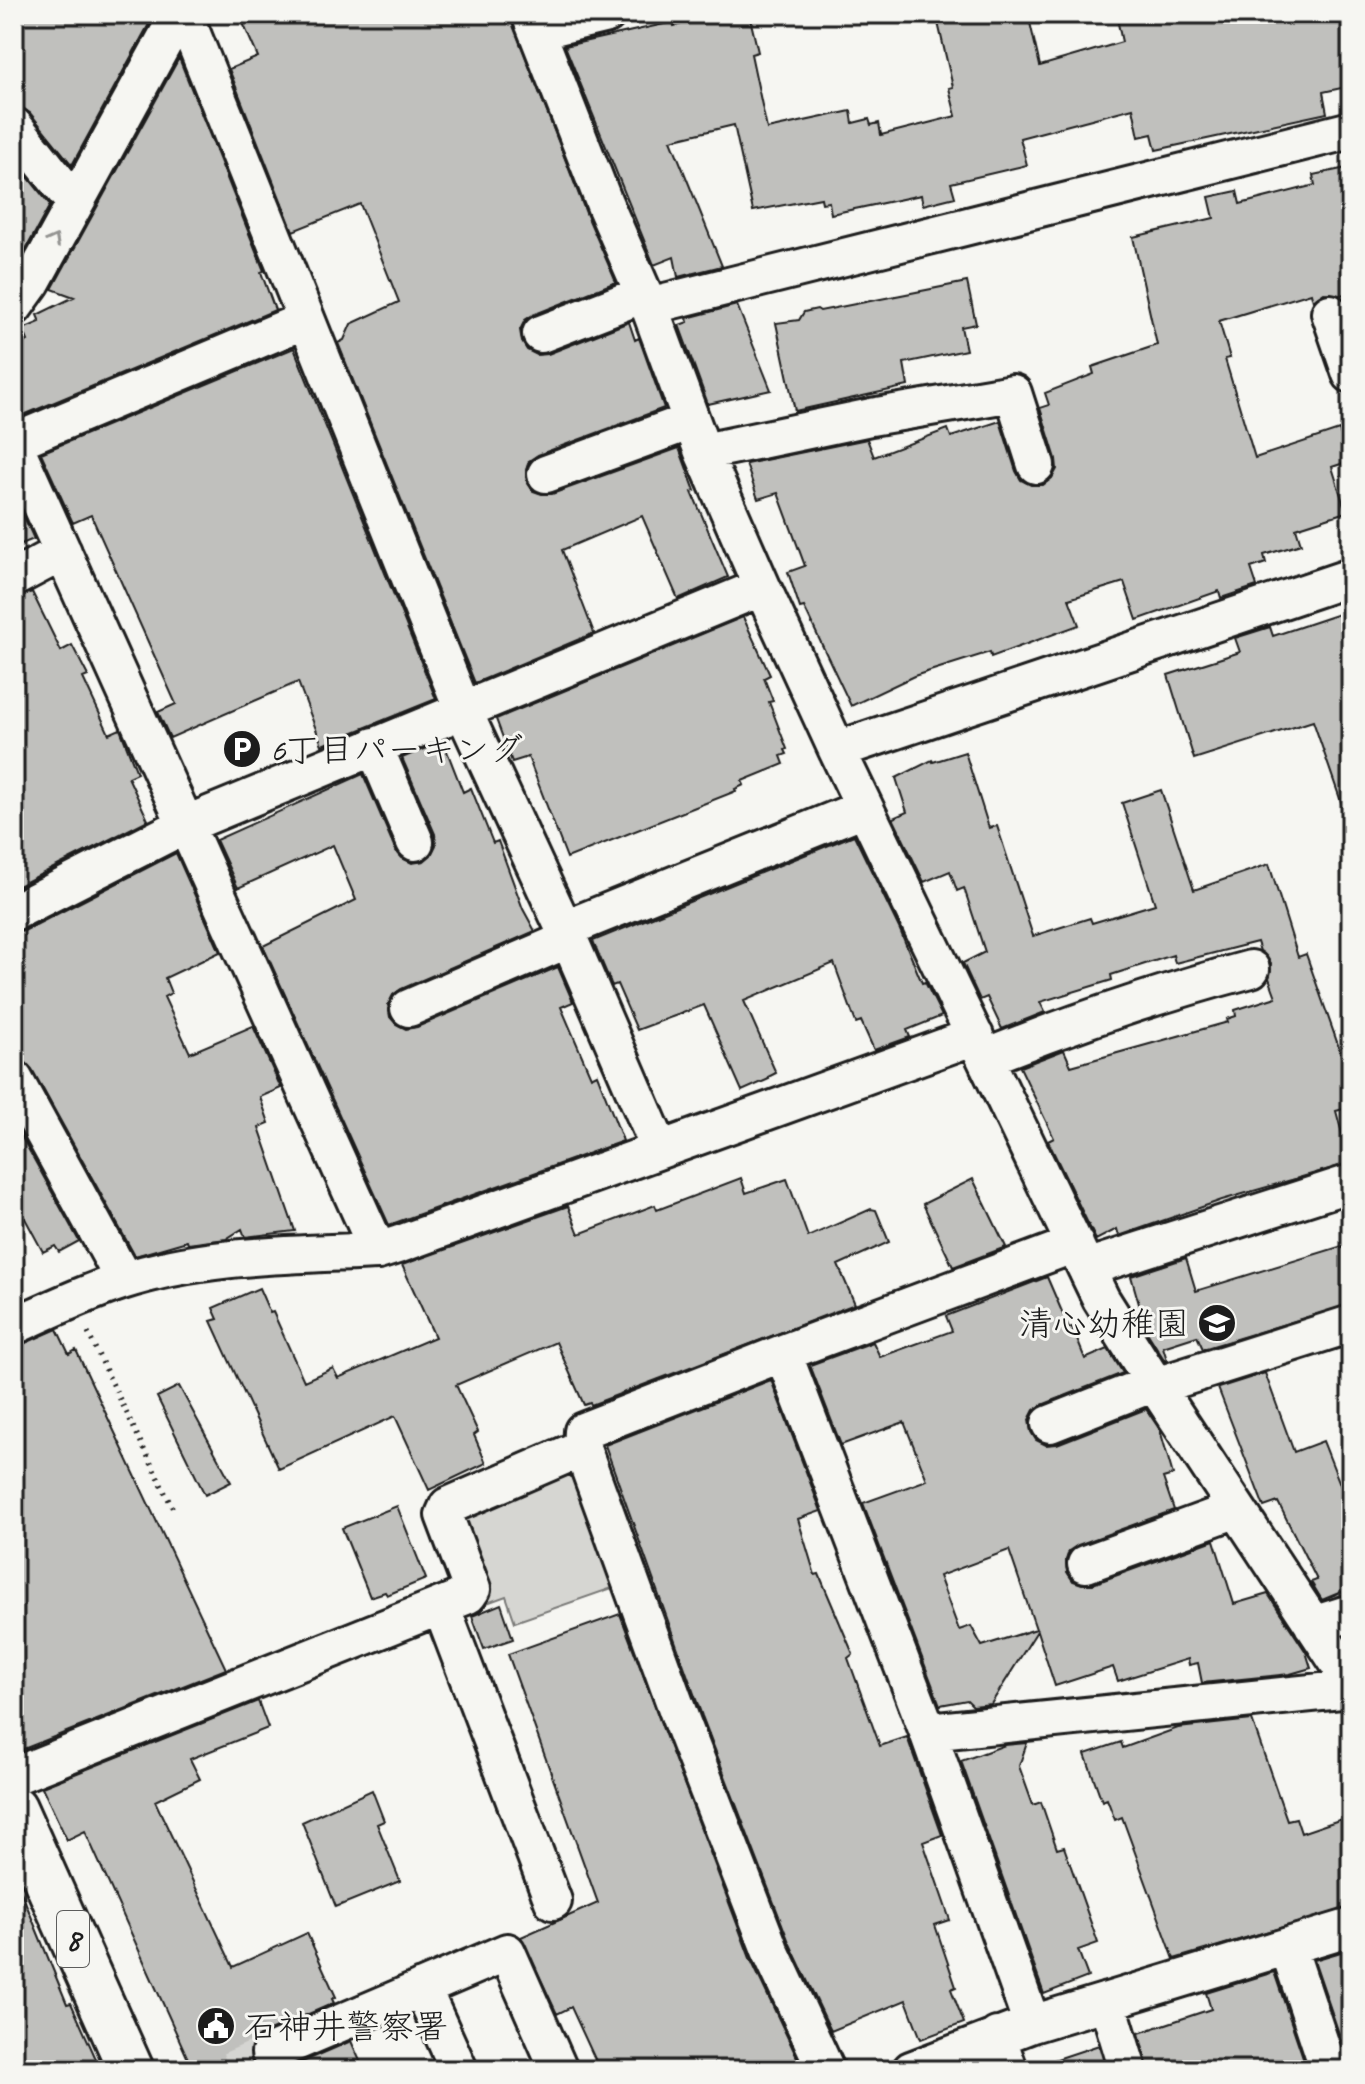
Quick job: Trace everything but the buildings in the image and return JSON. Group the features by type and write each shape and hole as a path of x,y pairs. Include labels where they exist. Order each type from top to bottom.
{"main road":[{"name":"8","path":"14,1808 131,2070"}],"street":[{"path":"14,307 32,282 182,14"},
{"path":"182,14 463,710 567,934 660,1150"},
{"path":"607,14 533,22 646,300 697,437 762,587 864,808 1101,1299 1351,1682"},
{"path":"14,126 75,203"},
{"path":"541,334 646,300 1351,130"},
{"path":"1330,313 1351,374"},
{"path":"305,320 14,443 378,1251"},
{"path":"546,474 697,437 871,417 1013,393 1036,465"},
{"path":"14,578 63,552"},
{"path":"837,750 1351,577"},
{"path":"14,912 187,824 762,587"},
{"path":"374,746 415,842"},
{"path":"409,1008 567,934 864,808"},
{"path":"15,1322 124,1280 197,1264 378,1251 660,1150 980,1047 1050,1032 1167,992 1251,969"},
{"path":"14,1079 124,1280"},
{"path":"826,2070 770,1950 682,1723 582,1448 583,1431 783,1353 1080,1256 1351,1183"},
{"path":"1050,1424 1155,1384 1351,1324"},
{"path":"783,1353 928,1732 1032,2024"},
{"path":"14,1776 468,1595 472,1589 444,1515 448,1506 582,1448"},
{"path":"1086,1564 1237,1509"},
{"path":"441,1606 553,1901"},
{"path":"1313,1625 1351,1613"},
{"path":"928,1732 1351,1689"},
{"path":"911,2070 1032,2024 1351,1927"},
{"path":"1288,1947 1329,2070"},
{"path":"270,2053 507,1952 559,2070"},
{"path":"422,1988 459,2070"},
{"path":"1107,2001 1128,2070"},
{"path":"997,2036 1009,2070"}],"path":[{"path":"72,1300 174,1511"}],"shaded area":[{"path":"562,1470 582,1476 621,1585 515,1622 506,1596 487,1603 459,1525 468,1508"}],"tunnel":[{"path":"230,2070 270,2053"}],"place":[{"name":"6丁目パーキング","path":"242,749"},
{"name":"清心幼稚園","path":"1217,1323"},
{"name":"石神井警察署","path":"216,2026"}]}
